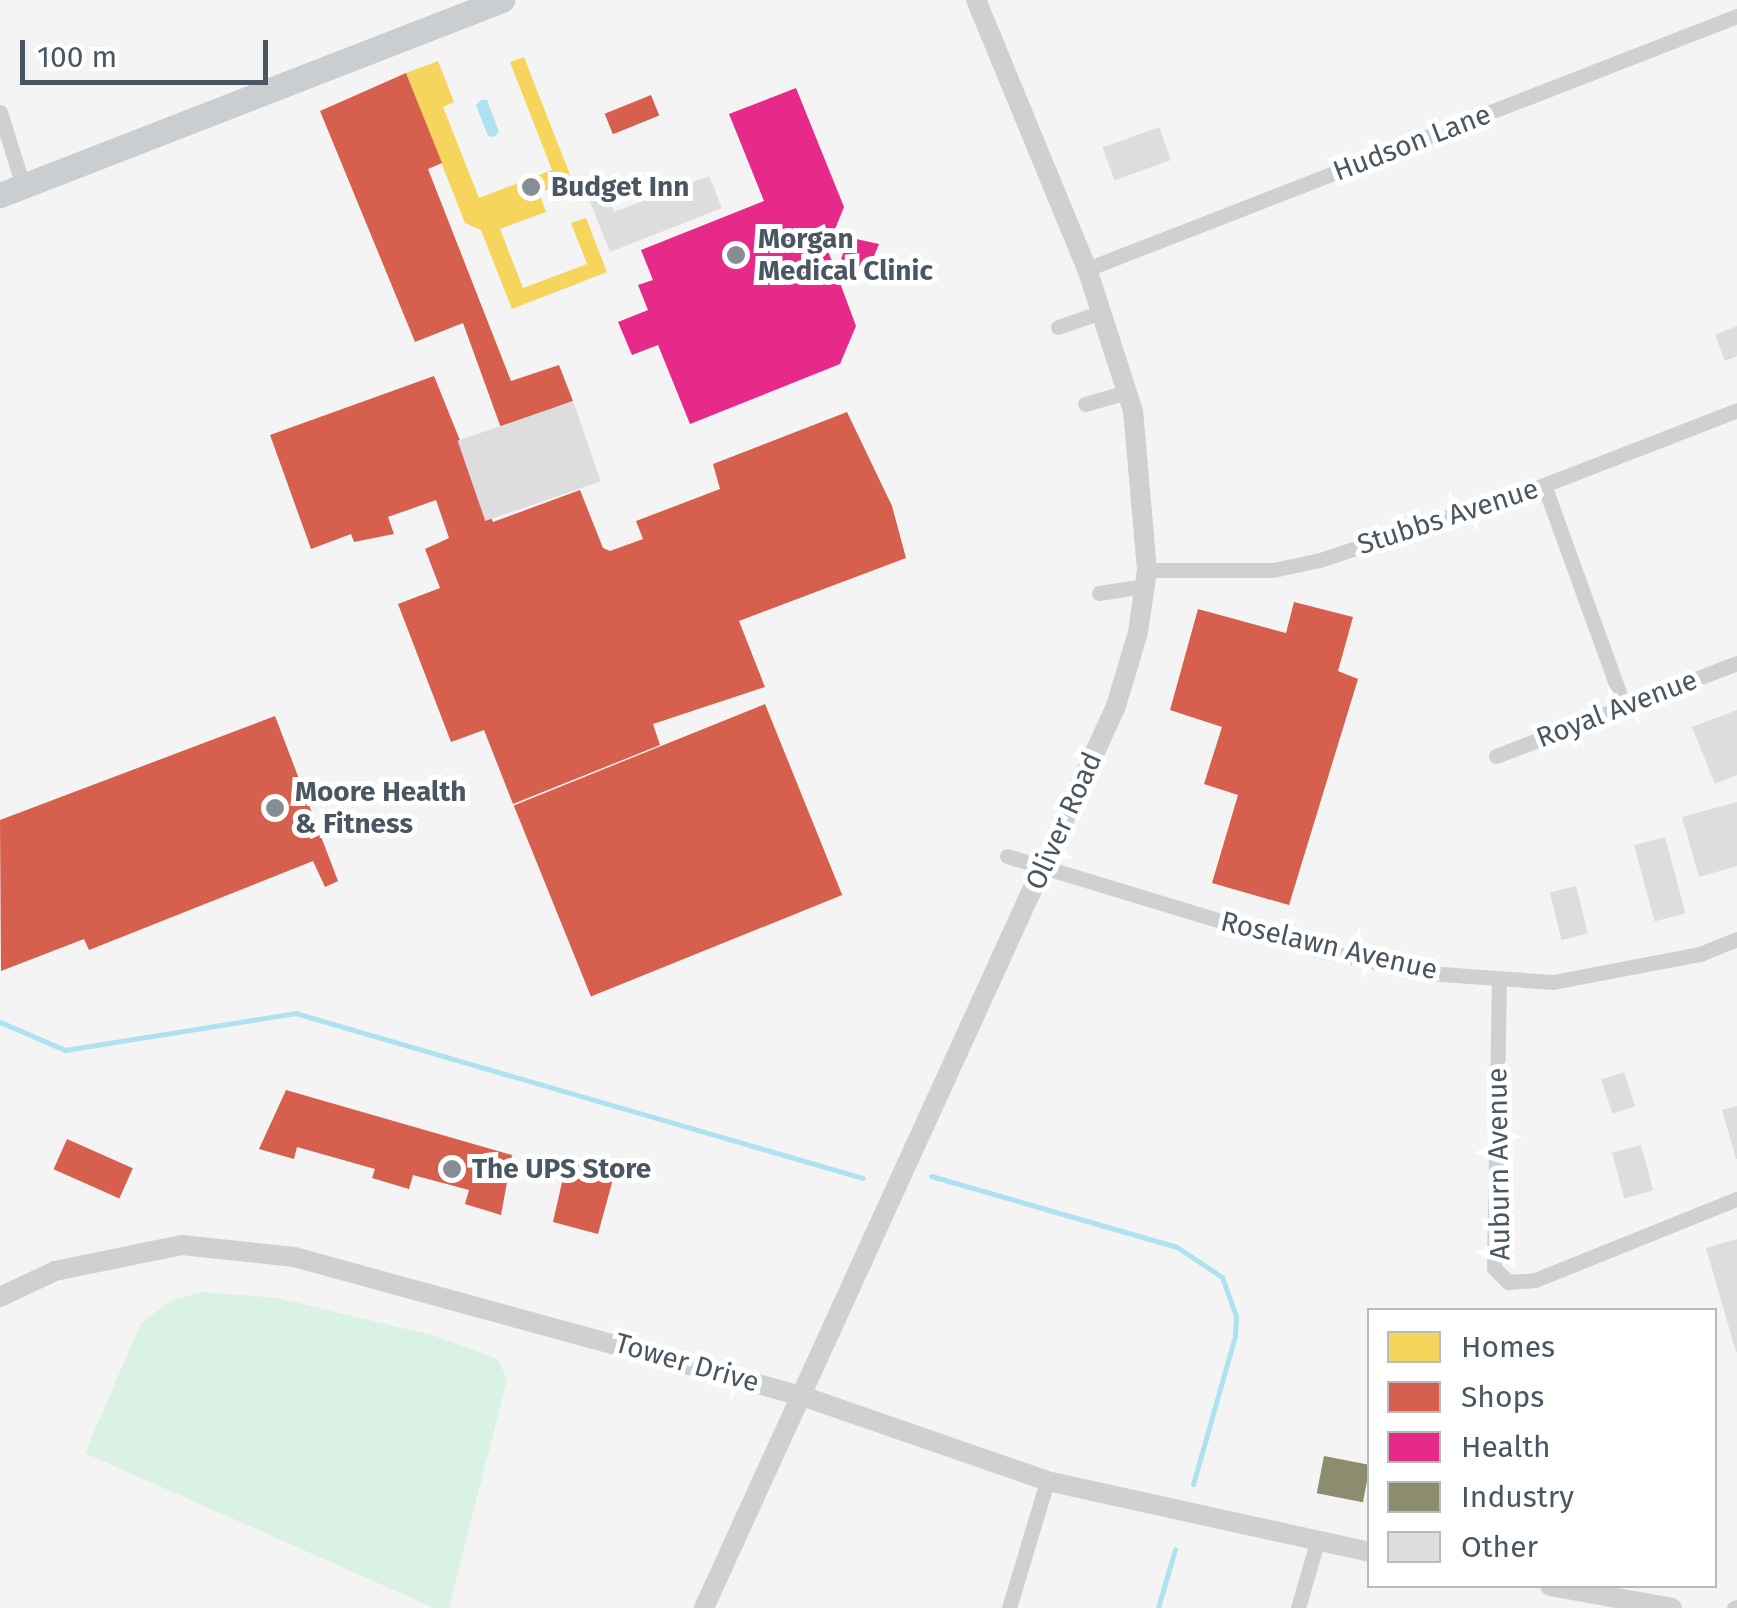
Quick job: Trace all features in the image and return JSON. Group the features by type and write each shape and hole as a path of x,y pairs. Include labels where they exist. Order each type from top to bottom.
{"main road":[{"path":"11,191 502,0"}],"street":[{"name":"Oliver Road","path":"704,1608 805,1397 1116,706 1146,578 1144,480 1126,392 1086,269 976,0"},
{"name":"Hudson Lane","path":"1086,269 1737,16"},
{"path":"0,112 11,191"},
{"path":"1058,326 1100,312"},
{"path":"1085,404 1126,392"},
{"name":"Stubbs Avenue","path":"1099,593 1146,578 1273,570 1544,486 1737,410"},
{"path":"1544,486 1624,706"},
{"name":"Royal Avenue","path":"1496,756 1737,663"},
{"name":"Roselawn Avenue","path":"1007,856 1317,950 1427,973 1553,982 1613,973 1737,939"},
{"name":"Auburn Avenue","path":"1499,979 1494,1268 1508,1282 1535,1280 1737,1199"},
{"name":"Tower Drive","path":"0,1296 55,1271 182,1246 294,1257 805,1397 1047,1481 1367,1551"},
{"path":"1009,1608 1047,1481"},
{"path":"1298,1608 1317,1542"},
{"path":"1561,1588 1672,1608"}],"green space":[{"path":"203,1292 278,1298 435,1336 498,1359 507,1379 449,1608 434,1608 85,1453 141,1323 170,1301"}],"water":[{"path":"487,100 499,132 494,137 488,136 476,105"}],"building: Homes":[{"name":"Budget Inn","path":"524,57 572,180 539,193 546,212 500,229 523,288 587,264 571,223 586,218 607,272 512,309 481,230 465,223 406,73 438,61 454,102 443,107 479,198 552,170 510,62"}],"building: Shops":[{"path":"406,73 442,163 428,169 511,381 559,365 573,401 501,428 463,323 415,342 320,111"},
{"path":"651,95 659,115 613,134 605,114"},
{"path":"434,376 493,522 580,490 603,548 610,551 643,539 636,521 720,489 713,464 847,412 892,506 906,558 739,621 765,687 653,724 660,745 513,804 484,730 451,742 398,604 440,588 425,549 449,538 436,500 388,517 394,534 354,542 351,534 311,549 270,435"},
{"path":"1294,602 1353,617 1338,671 1358,679 1289,905 1212,883 1238,795 1204,784 1222,727 1170,710 1198,609 1286,633"},
{"path":"765,704 842,895 591,997 514,806"},
{"path":"275,716 338,881 325,887 313,861 89,950 84,939 1,971 0,820"},
{"path":"286,1090 512,1155 501,1215 465,1204 469,1190 413,1175 409,1189 372,1178 375,1169 297,1147 294,1159 259,1149"},
{"path":"67,1139 133,1168 119,1198 54,1169"},
{"path":"567,1160 613,1179 598,1234 553,1222"}],"building: Health":[{"name":"Morgan Medical Clinic","path":"796,88 844,207 833,234 879,244 868,270 841,259 844,251 827,248 856,326 840,364 690,424 658,345 632,355 618,322 648,310 638,285 653,280 641,250 764,201 729,114"}],"building: Industry":[{"path":"1324,1456 1367,1464 1363,1502 1317,1493"}],"building: Other":[{"path":"1159,127 1171,160 1115,180 1103,148"},
{"path":"709,176 722,208 610,252 585,189 602,182 614,212"},
{"path":"1737,326 1737,356 1725,361 1715,335"},
{"path":"573,401 601,481 485,521 458,441"},
{"path":"1737,710 1737,775 1715,784 1692,727"},
{"path":"1737,802 1737,866 1699,877 1682,817"},
{"path":"1665,837 1685,913 1655,922 1634,845"},
{"path":"1576,886 1588,934 1562,940 1550,893"},
{"path":"1624,1072 1635,1106 1612,1114 1601,1079"},
{"path":"1737,1106 1737,1159 1736,1159 1722,1110"},
{"path":"1641,1145 1653,1190 1624,1198 1612,1153"},
{"path":"1737,1239 1737,1352 1736,1352 1706,1248"}],"waterway":[{"path":"0,1022 65,1050 295,1013 863,1178"},
{"path":"931,1176 1177,1247 1222,1277 1236,1316 1235,1336 1193,1484"},
{"path":"1158,1608 1175,1549"}],"place":[{"name":"Budget Inn","path":"531,187"},
{"name":"Morgan Medical Clinic","path":"736,255"},
{"name":"Moore Health & Fitness","path":"275,808"},
{"name":"The UPS Store","path":"452,1169"}]}
